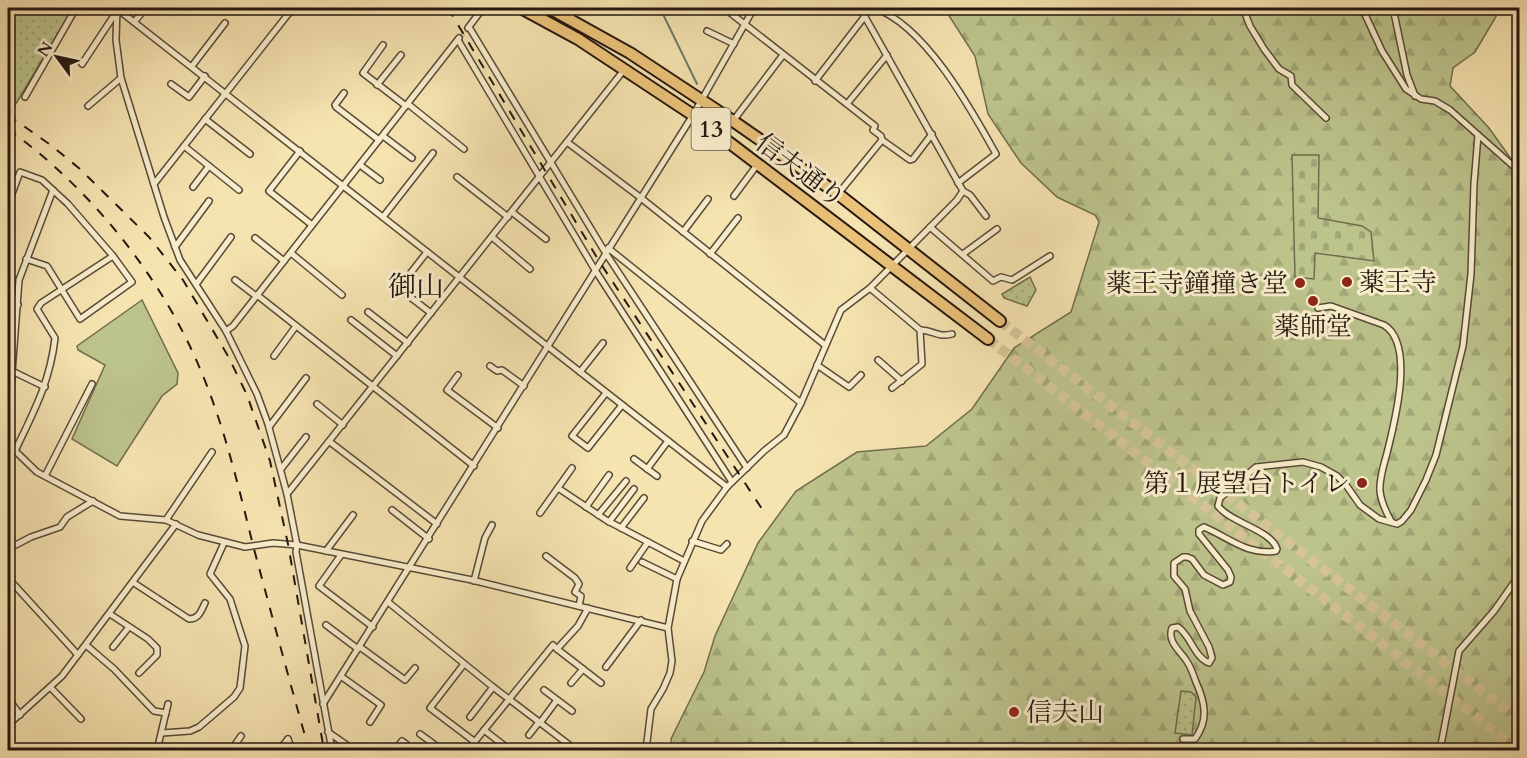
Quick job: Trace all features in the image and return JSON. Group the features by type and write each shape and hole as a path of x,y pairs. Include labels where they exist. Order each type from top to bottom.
{"highway":[{"name":"信夫通り","path":"520,8 578,39 625,68 693,115 988,339"},
{"name":"信夫通り","path":"549,8 569,17 630,53 733,121 837,194 1000,321"}],"street":[{"path":"25,97 76,8"},
{"path":"116,8 606,393 729,485"},
{"path":"116,8 116,40 121,78 175,247 180,260 226,331 257,394 269,427 287,494 297,545 296,552 332,750"},
{"path":"134,22 146,8"},
{"path":"154,184 293,8"},
{"path":"483,8 468,28 550,164 747,468"},
{"path":"569,17 577,8"},
{"path":"724,8 875,126 873,130 881,136 882,140 910,160 932,134"},
{"path":"323,704 429,539 693,115 754,8"},
{"path":"874,8 889,13 926,47 962,96 996,154 958,183"},
{"path":"1243,8 1250,26 1279,69 1291,76 1292,85 1326,118"},
{"path":"1362,8 1378,43 1406,89 1415,96 1435,101 1450,110 1520,172"},
{"path":"1393,8 1407,75 1415,96"},
{"path":"815,81 863,10 958,183 986,216"},
{"path":"82,64 113,17 116,16"},
{"path":"192,66 225,23"},
{"path":"707,31 734,44"},
{"path":"226,331 233,326 291,254 459,39 595,270 729,485"},
{"path":"383,45 363,73 464,149"},
{"path":"377,85 401,55"},
{"path":"733,121 783,55"},
{"path":"847,104 887,55"},
{"path":"287,494 625,68"},
{"path":"171,84 189,97 205,76"},
{"path":"88,106 121,78"},
{"path":"344,93 335,105 336,107 412,158"},
{"path":"205,119 250,154"},
{"path":"1183,739 1195,739 1200,733 1205,716 1205,704 1188,663 1171,639 1172,628 1175,626 1181,628 1202,659 1209,663 1212,658 1209,647 1190,611 1185,589 1174,576 1174,563 1183,557 1188,557 1210,579 1223,585 1230,582 1231,577 1228,570 1199,534 1199,530 1204,527 1246,549 1268,553 1277,549 1274,543 1266,537 1227,516 1218,506 1220,498 1256,467 1303,462 1328,471 1346,485 1360,505 1379,519 1397,524 1402,522 1411,510 1432,468 1463,346 1471,274 1473,184 1478,135"},
{"path":"837,194 882,140"},
{"path":"567,142 825,345"},
{"path":"184,146 239,190"},
{"path":"300,151 269,191 312,225"},
{"path":"383,216 433,153"},
{"path":"360,165 380,180"},
{"path":"734,196 757,165"},
{"path":"193,187 209,166"},
{"path":"8,205 20,172 42,180 68,204 132,282 80,319 47,266 26,259"},
{"path":"457,177 546,239"},
{"path":"8,407 12,371 11,340 18,305 19,280 53,190"},
{"path":"646,750 651,709 666,681 672,661 668,628 677,579 692,541 712,506 729,485 784,435 801,403 841,310 870,288 957,200 963,191"},
{"path":"683,232 708,199"},
{"path":"175,247 209,201"},
{"path":"710,254 738,218"},
{"path":"930,227 963,254 985,277 993,281 1001,277 1012,280 1050,256"},
{"path":"963,254 997,228"},
{"path":"196,283 231,237"},
{"path":"492,237 530,268"},
{"path":"255,238 284,261"},
{"path":"607,250 801,403"},
{"path":"409,275 427,252"},
{"path":"291,254 342,294"},
{"path":"15,451 45,387 56,338 37,309 41,303 112,256"},
{"path":"235,280 474,466"},
{"path":"397,287 431,313"},
{"path":"870,288 920,330 928,330 943,336 952,334"},
{"path":"8,301 18,305"},
{"path":"1318,308 1331,306 1384,325 1390,328 1398,343 1399,396 1380,490 1391,521"},
{"path":"368,312 408,343"},
{"path":"351,320 397,356"},
{"path":"273,356 296,326"},
{"path":"892,388 922,364 920,330"},
{"path":"580,372 603,343"},
{"path":"878,360 902,381"},
{"path":"817,365 849,387 861,375"},
{"path":"490,366 497,371 502,370 524,386"},
{"path":"12,371 45,387"},
{"path":"458,375 447,390 498,428"},
{"path":"269,427 306,378"},
{"path":"45,476 92,384"},
{"path":"606,393 572,436 588,448 622,405"},
{"path":"317,404 343,424"},
{"path":"281,470 306,437"},
{"path":"647,469 668,441"},
{"path":"330,442 437,524"},
{"path":"8,444 30,466 45,476 120,516 166,520 198,535 245,547 273,543 297,545 474,581 668,628"},
{"path":"166,520 212,452"},
{"path":"634,459 657,476"},
{"path":"540,513 572,468"},
{"path":"586,507 609,475"},
{"path":"598,515 626,481"},
{"path":"558,488 609,522 684,561"},
{"path":"609,522 634,489"},
{"path":"621,528 644,498"},
{"path":"8,549 31,537 60,527 67,517 93,501"},
{"path":"392,510 429,539"},
{"path":"326,551 353,515"},
{"path":"8,725 51,688 134,583 176,524"},
{"path":"474,581 485,538 492,525"},
{"path":"692,541 721,550 727,544"},
{"path":"630,568 648,542"},
{"path":"162,733 190,731 199,727 234,697 240,688 245,646 230,599 210,574 224,543"},
{"path":"340,555 319,586 373,627"},
{"path":"546,556 575,578 579,584 575,592 581,596 579,606"},
{"path":"642,562 677,579"},
{"path":"1440,750 1459,651 1494,610 1520,573"},
{"path":"8,578 78,655"},
{"path":"134,583 189,619 200,615 205,603"},
{"path":"388,602 508,699 576,750"},
{"path":"557,649 578,626 588,609"},
{"path":"110,614 157,648 157,655 139,673"},
{"path":"606,667 641,620"},
{"path":"326,625 405,680 415,668"},
{"path":"113,647 129,627"},
{"path":"86,645 154,711 166,714"},
{"path":"468,750 553,645 601,683"},
{"path":"464,664 430,708 475,742"},
{"path":"571,683 583,669"},
{"path":"342,677 381,705 370,722"},
{"path":"470,717 493,687"},
{"path":"51,688 81,719"},
{"path":"544,690 572,711"},
{"path":"8,698 20,715"},
{"path":"529,735 557,700"},
{"path":"157,750 168,704"},
{"path":"484,730 510,750"},
{"path":"328,732 354,750"},
{"path":"420,734 442,750"},
{"path":"234,750 232,749 241,736"},
{"path":"279,750 288,739 291,750"},
{"path":"395,750 402,741 414,750"}],"green space":[{"path":"8,8 73,8 11,112 8,110"},
{"path":"944,8 1501,8 1475,52 1453,68 1450,86 1489,128 1519,170 1519,750 672,750 671,739 704,672 715,636 758,543 796,491 857,452 926,446 972,409 1014,348 1071,312 1099,222 1095,215 1057,197 1021,163 988,114 975,56"},
{"path":"1292,155 1319,155 1318,218 1362,226 1371,232 1374,261 1315,253 1314,279 1295,277"},
{"path":"1030,277 1036,290 1027,306 1004,298 1002,294"},
{"path":"142,300 178,373 177,384 162,396 117,466 72,439 105,365 78,350 77,346"},
{"path":"1181,691 1191,692 1196,697 1192,735 1175,733"}],"waterway":[{"path":"660,8 697,84"}],"tunnel":[{"path":"460,37 467,30"},
{"path":"1000,321 1520,720"},
{"path":"988,339 1519,750"}],"railway":[{"path":"448,8 599,261 764,512"},
{"path":"8,115 80,169 149,237 183,280 228,356 247,395 270,461 288,544 324,750"},
{"path":"8,129 67,178 121,237 166,302 185,336 210,393 224,437 309,750"}],"place":[{"name":"薬王寺","path":"1347,282"},
{"name":"薬王寺鐘撞き堂","path":"1300,283"},
{"name":"薬師堂","path":"1313,301"},
{"name":"第１展望台トイレ","path":"1362,483"},
{"name":"信夫山","path":"1014,712"}],"district":[{"name":"御山","path":"416,286"}]}
